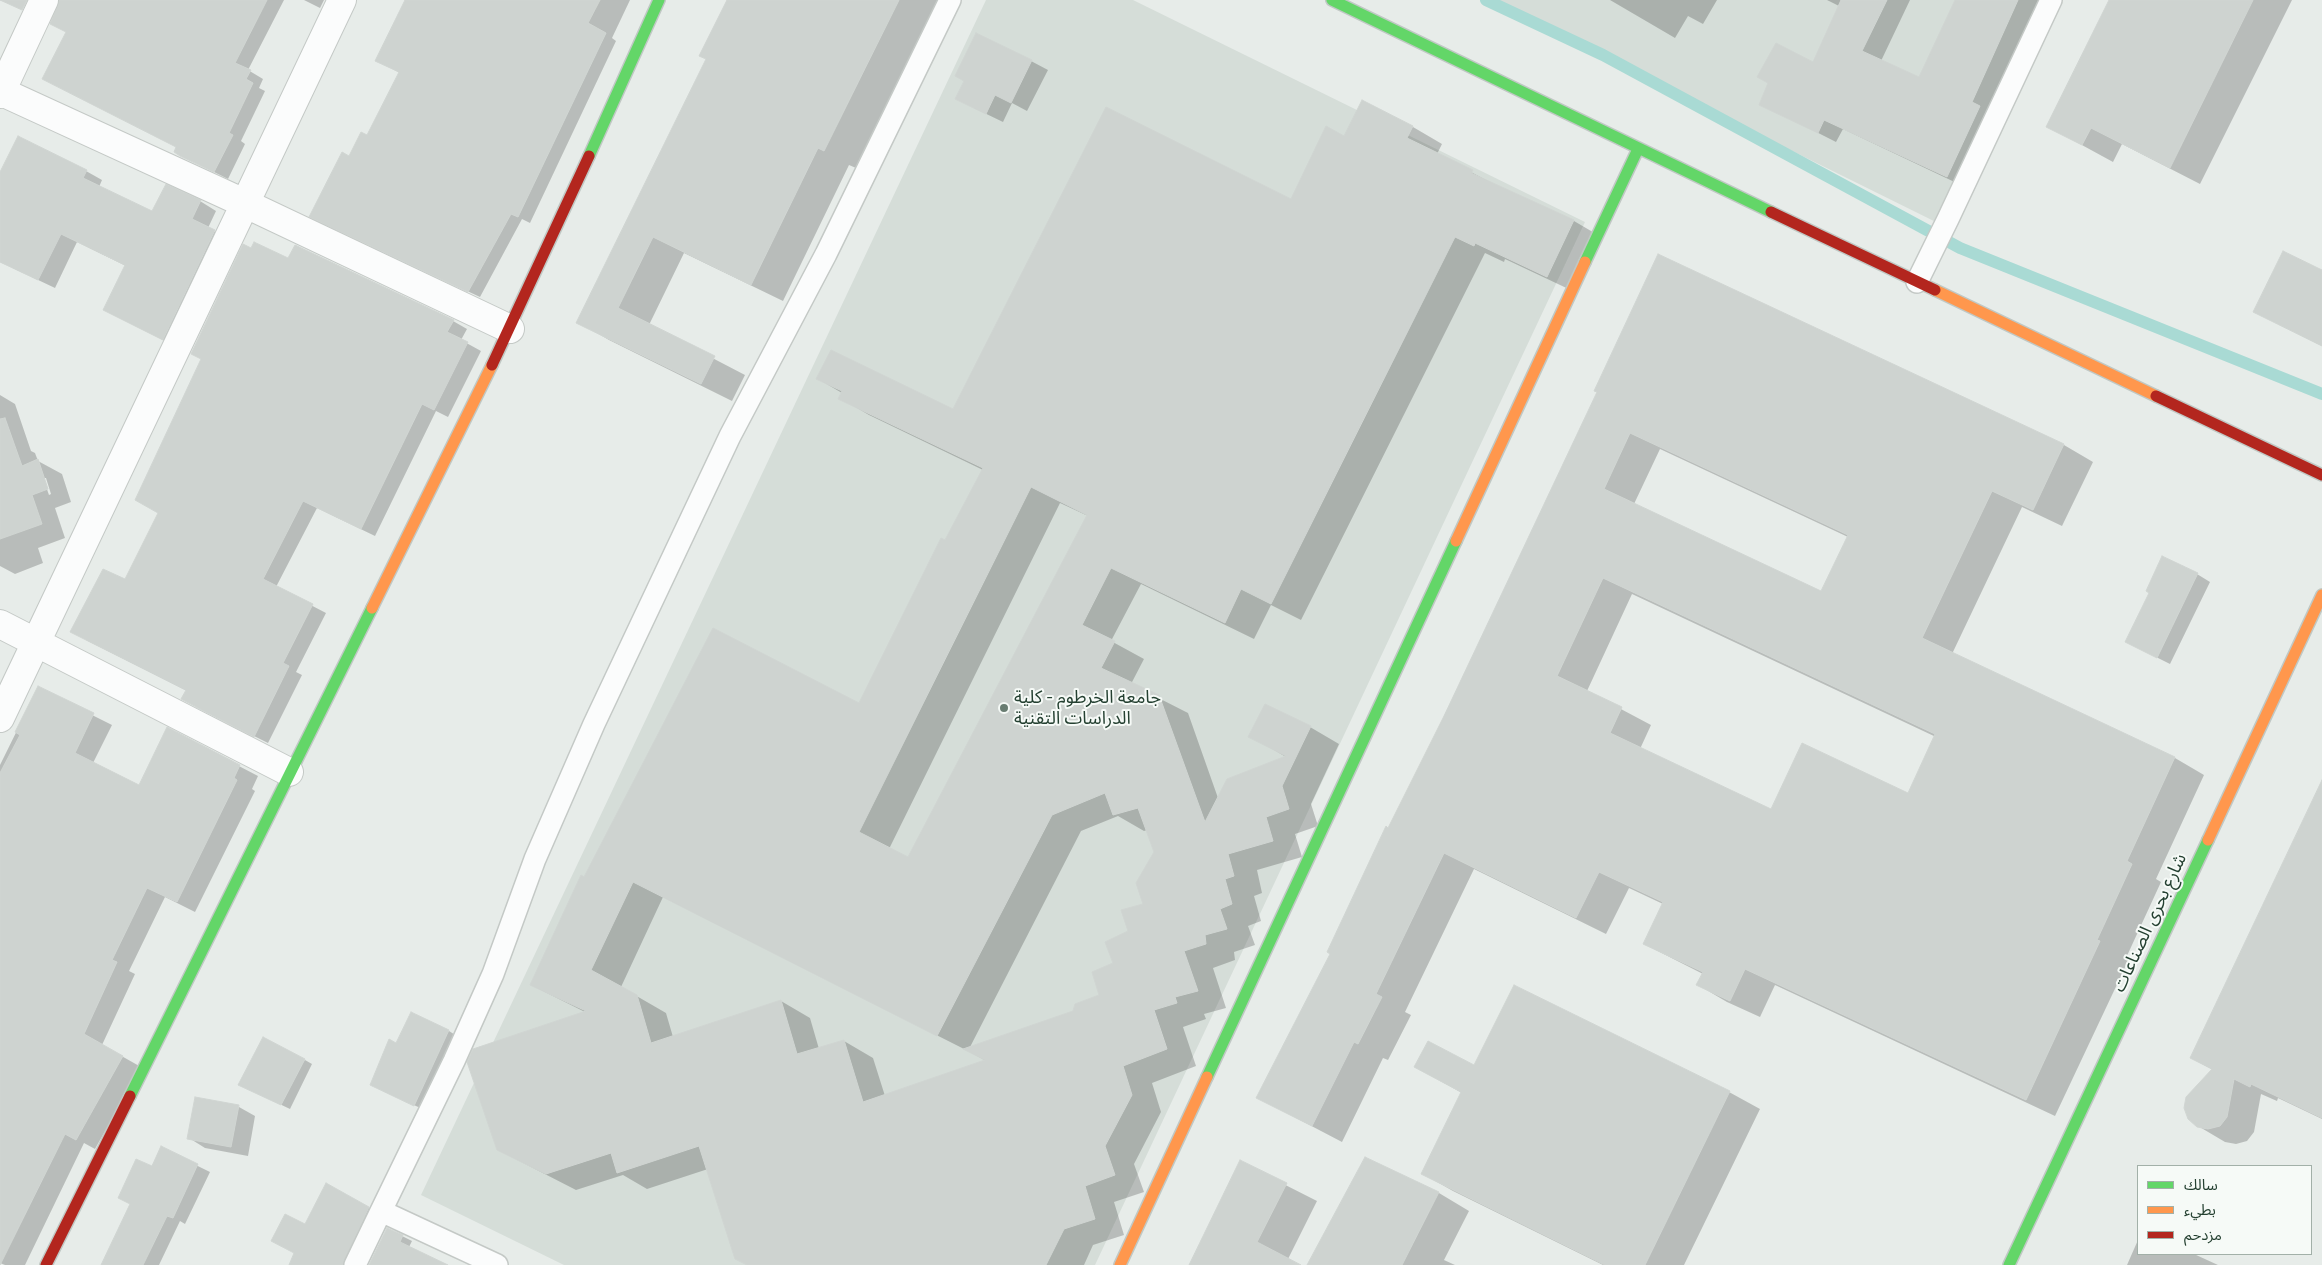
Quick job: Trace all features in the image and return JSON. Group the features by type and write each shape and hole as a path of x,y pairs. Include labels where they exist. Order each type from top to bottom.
{"street":[{"path":"44,0 0,92 244,203 510,329"},
{"path":"0,718 342,0"},
{"path":"46,1265 510,329 659,0"},
{"path":"1332,0 1638,149 2322,475"},
{"path":"1120,1265 1638,149"},
{"name":"شارع بحرى الصناعات","path":"2009,1265 2322,595"},
{"path":"0,624 289,772"}],"lane":[{"path":"355,1265 454,1061 493,974 535,859 594,724 730,436 826,254 950,0"},
{"path":"1916,282 1957,200 2051,0"},
{"path":"381,1211 497,1265"}],"shaded area":[{"name":"جامعة الخرطوم - كلية الدراسات التقنية","path":"986,0 1133,0 1585,222 1095,1265 564,1265 421,1195"},
{"path":"1487,0 2056,0 1948,228"}],"building":[{"path":"0,0 27,0 22,10"},
{"path":"59,0 267,0 235,63 251,70 246,79 253,83 229,133 233,135 214,172 180,156 174,152 176,147 42,79 66,32 50,24"},
{"path":"405,0 600,0 588,23 606,33 518,217 511,214 468,292 309,217 342,152 349,156 361,132 367,135 399,72 375,61"},
{"path":"727,0 899,0 824,151 818,148 751,285 653,237 618,308 715,356 701,384 576,323 706,59 699,56"},
{"path":"1841,0 1887,0 1862,51 1919,77 1955,0 2018,0 1972,102 1980,106 1947,177 1824,120 1818,133 1759,105 1768,83 1757,77 1776,43 1813,62"},
{"path":"2109,0 2253,0 2170,168 2091,128 2082,145 2046,127"},
{"path":"976,33 1032,60 1011,103 995,95 986,114 955,99 964,81 955,76"},
{"path":"1362,100 1413,126 1407,138 1473,170 1471,173 1574,220 1547,277 1475,243 1474,246 1455,237 1271,604 1241,589 1225,623 1111,568 1082,625 1115,641 1101,668 1159,695 1205,822 1227,779 1286,756 1248,737 1265,704 1311,726 1282,786 1289,809 1266,817 1273,841 1228,854 1234,876 1225,879 1232,904 1220,909 1227,929 1205,935 1206,944 1184,951 1198,991 1175,997 1177,1003 1154,1010 1167,1049 1123,1066 1132,1095 1105,1146 1115,1175 1085,1186 1095,1219 1064,1229 1046,1265 747,1265 735,1259 699,1146 617,1173 611,1153 546,1174 497,1150 467,1062 473,1049 586,1011 530,985 581,875 584,877 713,628 859,703 941,538 945,540 983,468 838,399 842,391 816,379 831,350 953,409 1106,107 1291,199 1326,126 1344,136","holes":["1031,487 1087,515 908,857 859,832","1105,793 1113,815 1138,808 1154,852 1136,883 1143,904 1121,910 1128,931 1105,942 1113,963 1092,972 1099,995 1075,1004 1073,1011 963,1049 985,1060 863,1102 844,1040 797,1054 781,1000 651,1043 637,995 591,970 633,882 937,1036 1052,815"]},
{"path":"18,136 87,170 83,178 152,211 166,184 201,200 192,219 215,230 163,340 103,310 125,265 61,234 38,280 0,262 0,172"},
{"path":"254,242 288,258 295,245 454,320 447,332 468,342 434,410 422,404 361,529 303,501 263,579 313,604 283,663 289,666 254,737 181,699 186,690 70,632 103,569 125,579 158,513 135,500 201,359 191,354 243,244 251,248"},
{"path":"2283,251 2322,270 2322,346 2253,312"},
{"path":"1658,254 2064,444 2033,510 1992,491 1922,638 2175,757 2127,861 2132,864 2097,940 2100,941 2026,1100 1745,969 1730,1001 1696,985 1703,972 1643,944 1663,902 1599,872 1576,918 1444,853 1376,994 1382,997 1358,1044 1354,1042 1312,1126 1256,1098 1330,954 1327,952 1386,826 1388,828 1444,716 1597,392 1594,391","holes":["1630,433 1848,535 1821,591 1604,489","1603,578 1935,734 1908,793 1802,743 1771,809 1610,733 1622,707 1557,676"]},
{"path":"5,418 22,466 38,459 48,489 32,495 42,524 0,539 0,419"},
{"path":"2162,556 2198,573 2157,658 2125,642 2149,593 2146,591"},
{"path":"38,686 94,713 75,753 139,785 167,727 240,765 234,778 237,780 177,902 147,888 112,960 117,962 84,1034 123,1056 76,1140 65,1134 0,1265 0,773 20,735 15,732"},
{"path":"2322,780 2322,1118 2251,1084 2250,1087 2234,1079 2227,1117 2220,1126 2208,1129 2197,1127 2188,1119 2184,1108 2186,1097 2212,1069 2190,1058"},
{"path":"1514,985 1730,1091 1645,1265 1605,1265 1421,1174 1461,1092 1414,1067 1428,1041 1474,1065"},
{"path":"411,1012 449,1030 414,1106 370,1085 389,1039 396,1043"},
{"path":"263,1037 305,1059 281,1105 238,1085"},
{"path":"195,1097 239,1105 231,1147 187,1139"},
{"path":"161,1146 198,1164 173,1218 167,1216 143,1265 101,1265 130,1204 118,1198 136,1159 152,1166"},
{"path":"1365,1157 1439,1192 1402,1265 1307,1265"},
{"path":"1240,1160 1287,1183 1257,1242 1301,1265 1189,1265"},
{"path":"326,1183 369,1207 343,1265 289,1265 294,1253 271,1241 285,1214 305,1224"},
{"path":"387,1228 403,1235 400,1242 448,1265 369,1265"}],"waterway":[{"path":"1486,0 1603,55 1960,248 2322,394"}],"traffic: fast":[{"path":"589,156 659,0"},
{"path":"1332,0 1771,212"},
{"path":"1585,262 1638,149"},
{"path":"1207,1077 1456,541"},
{"path":"130,1096 372,608"},
{"path":"2009,1265 2208,840"}],"traffic: slow":[{"path":"1456,541 1585,262"},
{"path":"1935,290 2156,396"},
{"path":"372,608 492,365"},
{"path":"2208,840 2322,595"},
{"path":"1120,1265 1207,1077"}],"traffic: jam":[{"path":"492,365 589,156"},
{"path":"1771,212 1935,290"},
{"path":"2156,396 2322,475"},
{"path":"46,1265 130,1096"}],"place":[{"name":"جامعة الخرطوم - كلية الدراسات التقنية","path":"1004,708"}]}
